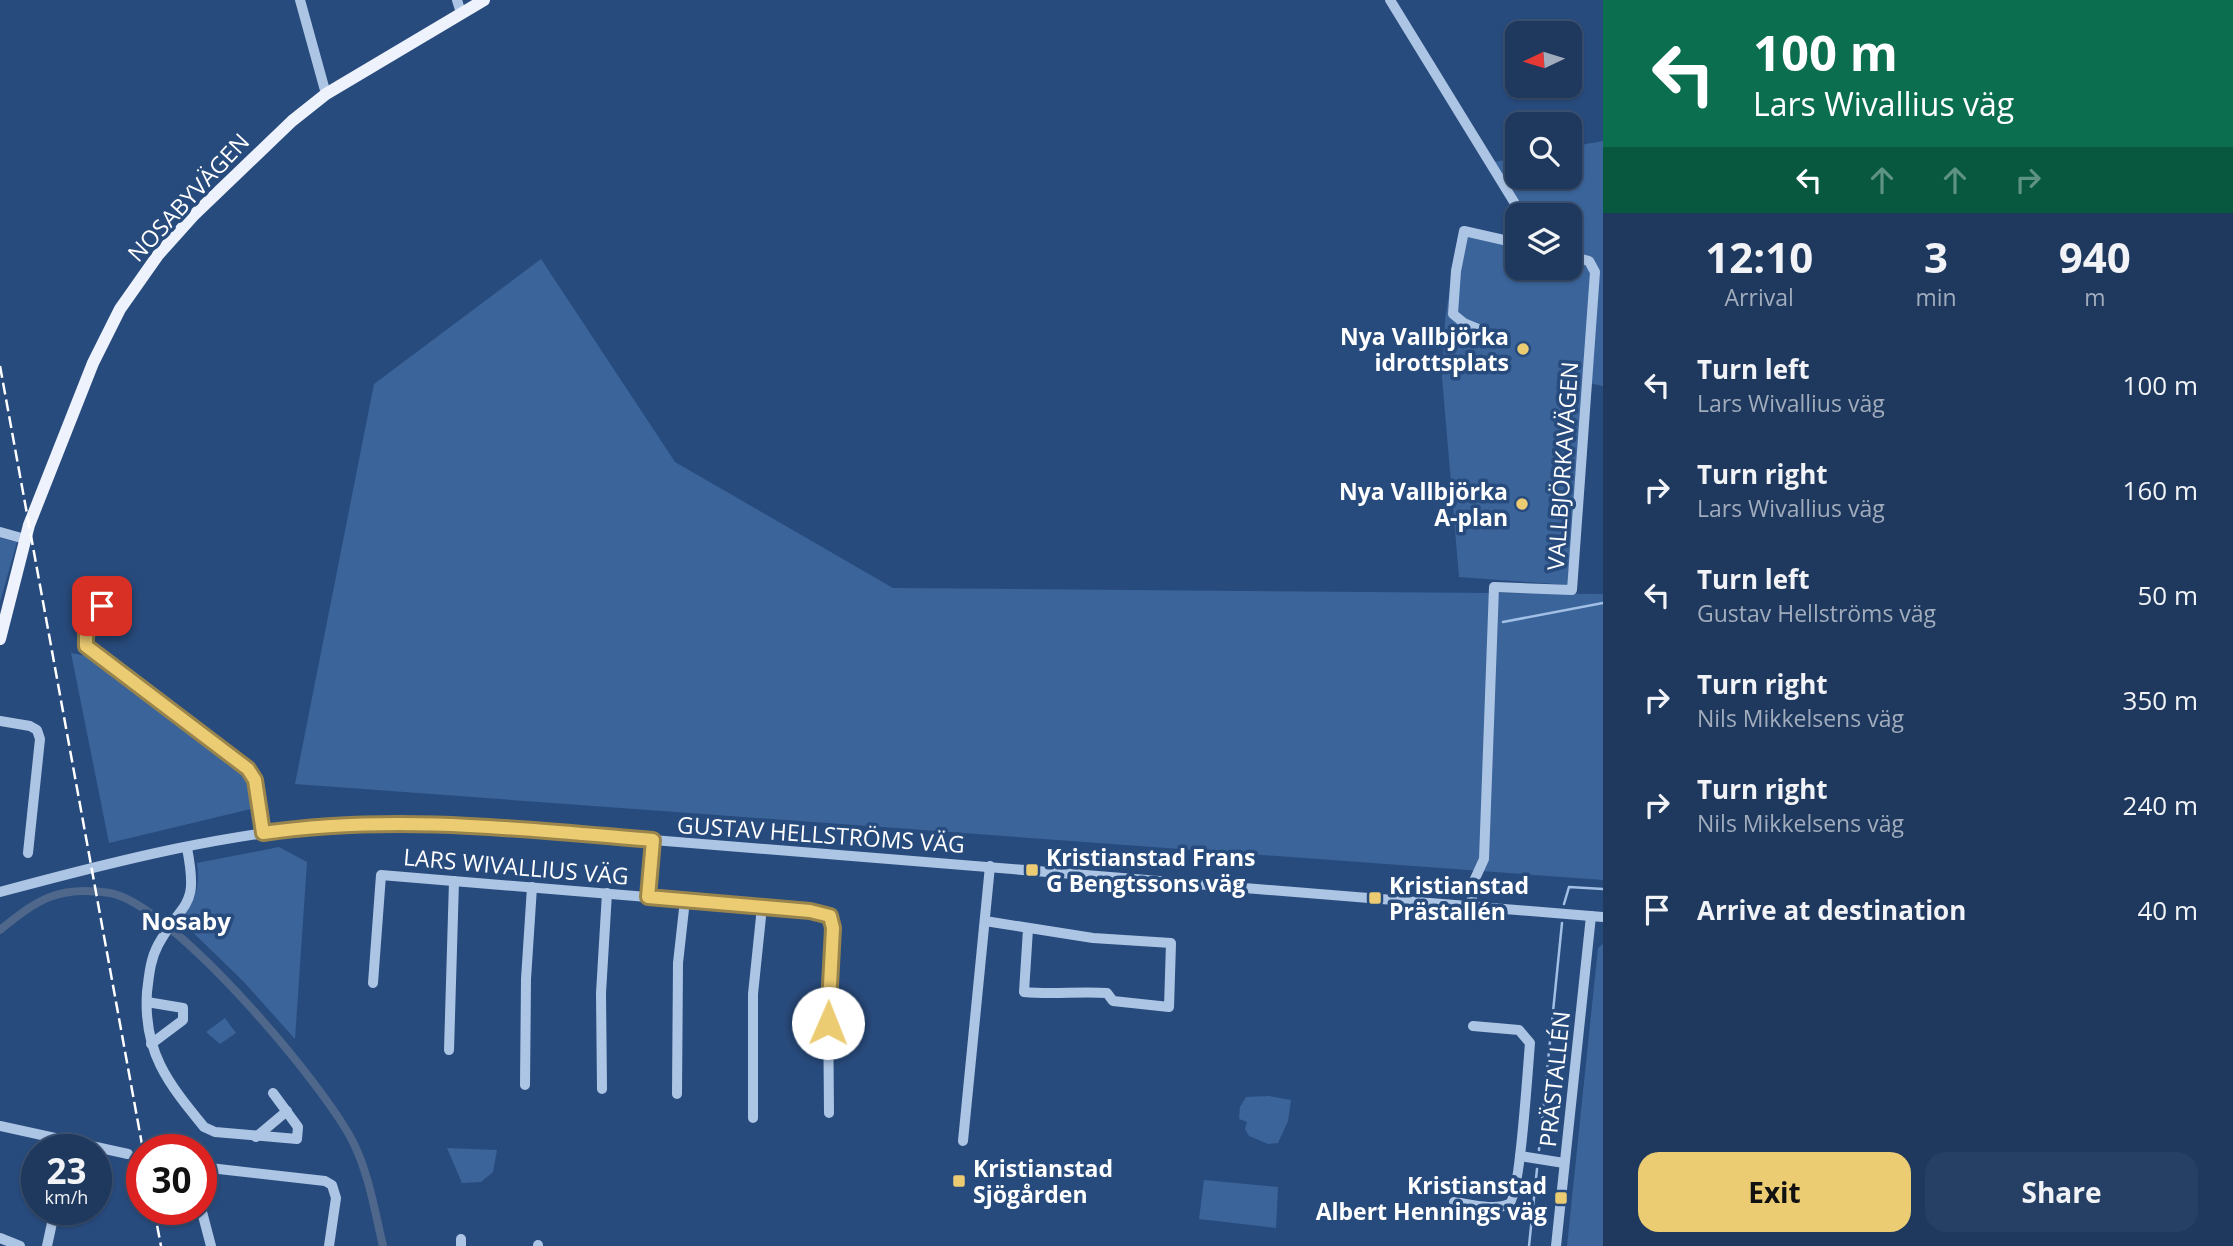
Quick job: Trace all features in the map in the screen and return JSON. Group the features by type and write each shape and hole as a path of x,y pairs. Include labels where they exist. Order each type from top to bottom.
{"main road":[{"name":"NOSABYVÄGEN","path":"0,639 25,539 93,363 120,309 144,275 193,216 257,151 326,94 459,6 484,0"}],"street":[{"path":"300,0 326,94"},
{"path":"1390,0 1515,203"},
{"path":"1481,330 1464,323 1453,314 1456,271 1464,232 1505,241"},
{"name":"VALLBJÖRKAVÄGEN","path":"1471,906 1474,881 1484,859 1494,587 1572,590 1595,272 1589,261 1582,259"},
{"path":"0,532 25,539"},
{"path":"83,587 102,606 86,635 86,646 248,769 255,780 263,833"},
{"path":"0,721 30,726 37,730 40,738 28,853"},
{"name":"GUSTAV HELLSTRÖMS VÄG","path":"0,892 82,870 263,833 354,824 420,823 990,866 1603,917"},
{"name":"LARS WIVALLIUS VÄG","path":"648,897 653,840"},
{"path":"187,848 193,875 191,897 164,934 152,958 146,1024 151,1044 162,1072 204,1127 215,1132 297,1139 298,1127 273,1093"},
{"path":"963,1141 990,866"},
{"name":"LARS WIVALLIUS VÄG","path":"373,983 381,875 822,912 833,921 828,1000 829,1113"},
{"path":"449,1051 454,881"},
{"path":"525,1085 526,979 532,887"},
{"path":"602,1089 601,993 607,893"},
{"path":"677,1094 678,962 685,900"},
{"path":"753,1118 753,994 762,907"},
{"name":"PRÄSTALLÉN","path":"1556,1246 1591,916"},
{"path":"985,921 1093,939 1171,943 1169,1007 1113,1001 1107,992 1069,990 1059,996 1024,992 1028,929"},
{"path":"147,1002 176,1004 183,1007 184,1014 183,1020 151,1044"},
{"path":"1454,1202 1501,1206 1510,1203 1516,1194 1520,1157 1531,1043 1519,1030 1473,1026"},
{"path":"256,1137 287,1111"},
{"path":"0,1125 31,1134"},
{"path":"1520,1157 1564,1163"},
{"path":"217,1169 325,1181 332,1185 336,1198 329,1246"},
{"path":"47,1246 52,1225"},
{"path":"205,1225 211,1246"},
{"path":"0,1238 20,1246"}],"shaded area":[{"name":"Nya Vallbjörka idrottsplats","path":"1603,141 1603,386 1584,382 1568,585 1459,577 1442,377 1445,320 1458,235 1505,245 1505,280 1582,280 1582,203 1518,203 1510,189 1582,189 1582,145"},
{"name":"Nya Vallbjörka idrottsplats","path":"1505,160 1505,181 1494,162"},
{"path":"541,259 675,462 893,588 1603,594 1603,880 295,784 374,384"},
{"path":"0,538 17,542 0,602"},
{"path":"71,653 92,657 246,772 255,808 109,843"},
{"path":"279,847 307,862 295,1039 243,981 180,920 196,893 197,863"},
{"path":"1603,944 1603,1246 1567,1246 1598,948"},
{"path":"225,1018 236,1033 220,1044 206,1032"},
{"path":"1269,1096 1291,1100 1288,1121 1278,1143 1268,1144 1249,1136 1245,1129 1247,1122 1239,1119 1240,1107 1246,1097"},
{"path":"447,1148 497,1150 493,1172 481,1182 462,1183"},
{"path":"1204,1180 1278,1187 1276,1228 1199,1219"}],"waterway":[{"path":"1503,622 1603,603"},
{"path":"1564,904 1569,887 1603,889"},
{"path":"0,930 38,903 50,897 77,891 110,893 137,905 170,929 245,1001 281,1042 338,1117 364,1168 383,1246"},
{"path":"1539,1150 1562,923"},
{"path":"1529,1246 1537,1169"}],"railway":[{"path":"0,366 140,1134"},
{"path":"157,1225 161,1246"}],"place":[{"name":"Nya Vallbjörka idrottsplats","path":"1523,349"},
{"name":"Nya Vallbjörka A-plan","path":"1522,504"},
{"name":"Kristianstad Frans G Bengtssons väg","path":"1032,870"},
{"name":"Kristianstad Prästallén","path":"1375,898"},
{"name":"Kristianstad Sjögården","path":"959,1181"},
{"name":"Kristianstad Albert Hennings väg","path":"1561,1198"}],"district":[{"name":"Nosaby","path":"186,920"}],"route":[{"path":"102,606 83,641 86,646 248,769 255,780 263,833 354,824 396,823 469,825 653,840 648,897 810,911 830,916 833,928 828,1023"}]}
